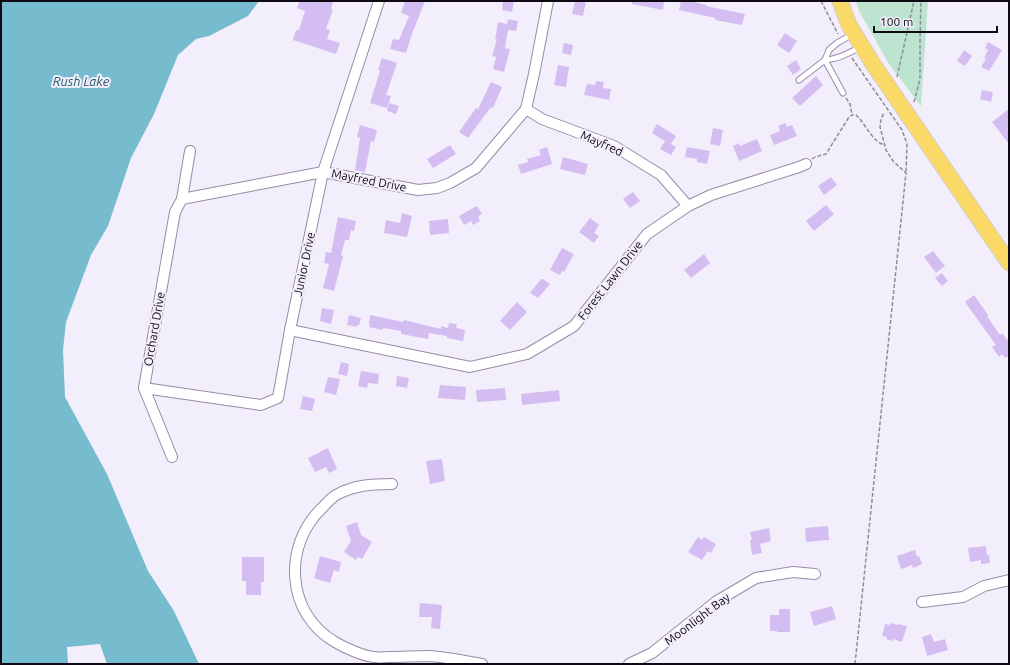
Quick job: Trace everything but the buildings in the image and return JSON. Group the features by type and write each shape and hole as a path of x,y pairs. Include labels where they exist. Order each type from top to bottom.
{"main road":[{"path":"840,1 849,25 848,37 862,46 872,64 1009,263"}],"street":[{"name":"Junior Drive","path":"144,388 261,405 278,398 290,330 323,172 379,1"},
{"path":"526,109 548,1"},
{"name":"Mayfred Drive","path":"182,199 323,172 418,190 437,188 450,183 476,168 526,109"},
{"name":"Mayfred","path":"526,109 542,119 614,146 661,175 688,206"},
{"name":"Orchard Drive","path":"144,388 175,212 182,199 190,151"},
{"name":"Forest Lawn Drive","path":"290,330 470,367 527,354 574,326 647,234 688,206 710,195 806,164"},
{"path":"144,388 172,457"},
{"path":"392,484 374,484 349,489 335,496 309,522 301,539 295,560 296,588 307,616 322,634 335,642 349,650 374,657 430,656 482,664"},
{"name":"Moonlight Bay","path":"629,664 652,653 717,601 756,578 793,572 815,574"},
{"path":"922,602 963,597 984,586 1009,580"}],"lane":[{"path":"799,80 825,60 829,50 848,37"},
{"path":"825,60 839,58 862,46"},
{"path":"825,60 844,93"}],"path":[{"path":"821,1 848,37"},
{"path":"896,81 914,1"},
{"path":"908,116 920,79 922,1"},
{"path":"849,53 902,130 908,144 855,664"},
{"path":"844,93 850,104 852,115"},
{"path":"884,112 880,127 886,150 893,161 906,173"},
{"path":"852,115 856,115 875,139 881,144 885,145"},
{"path":"806,164 815,157 826,154 849,117 852,115"}],"green space":[{"path":"856,1 928,1 921,106 889,64 859,11"}],"water":[{"name":"Rush Lake","path":"1,1 259,1 248,16 209,36 196,39 178,55 154,114 131,158 108,226 91,255 66,322 63,350 65,397 107,474 148,571 174,611 199,664 107,664 100,644 67,647 68,664 1,664"}]}
